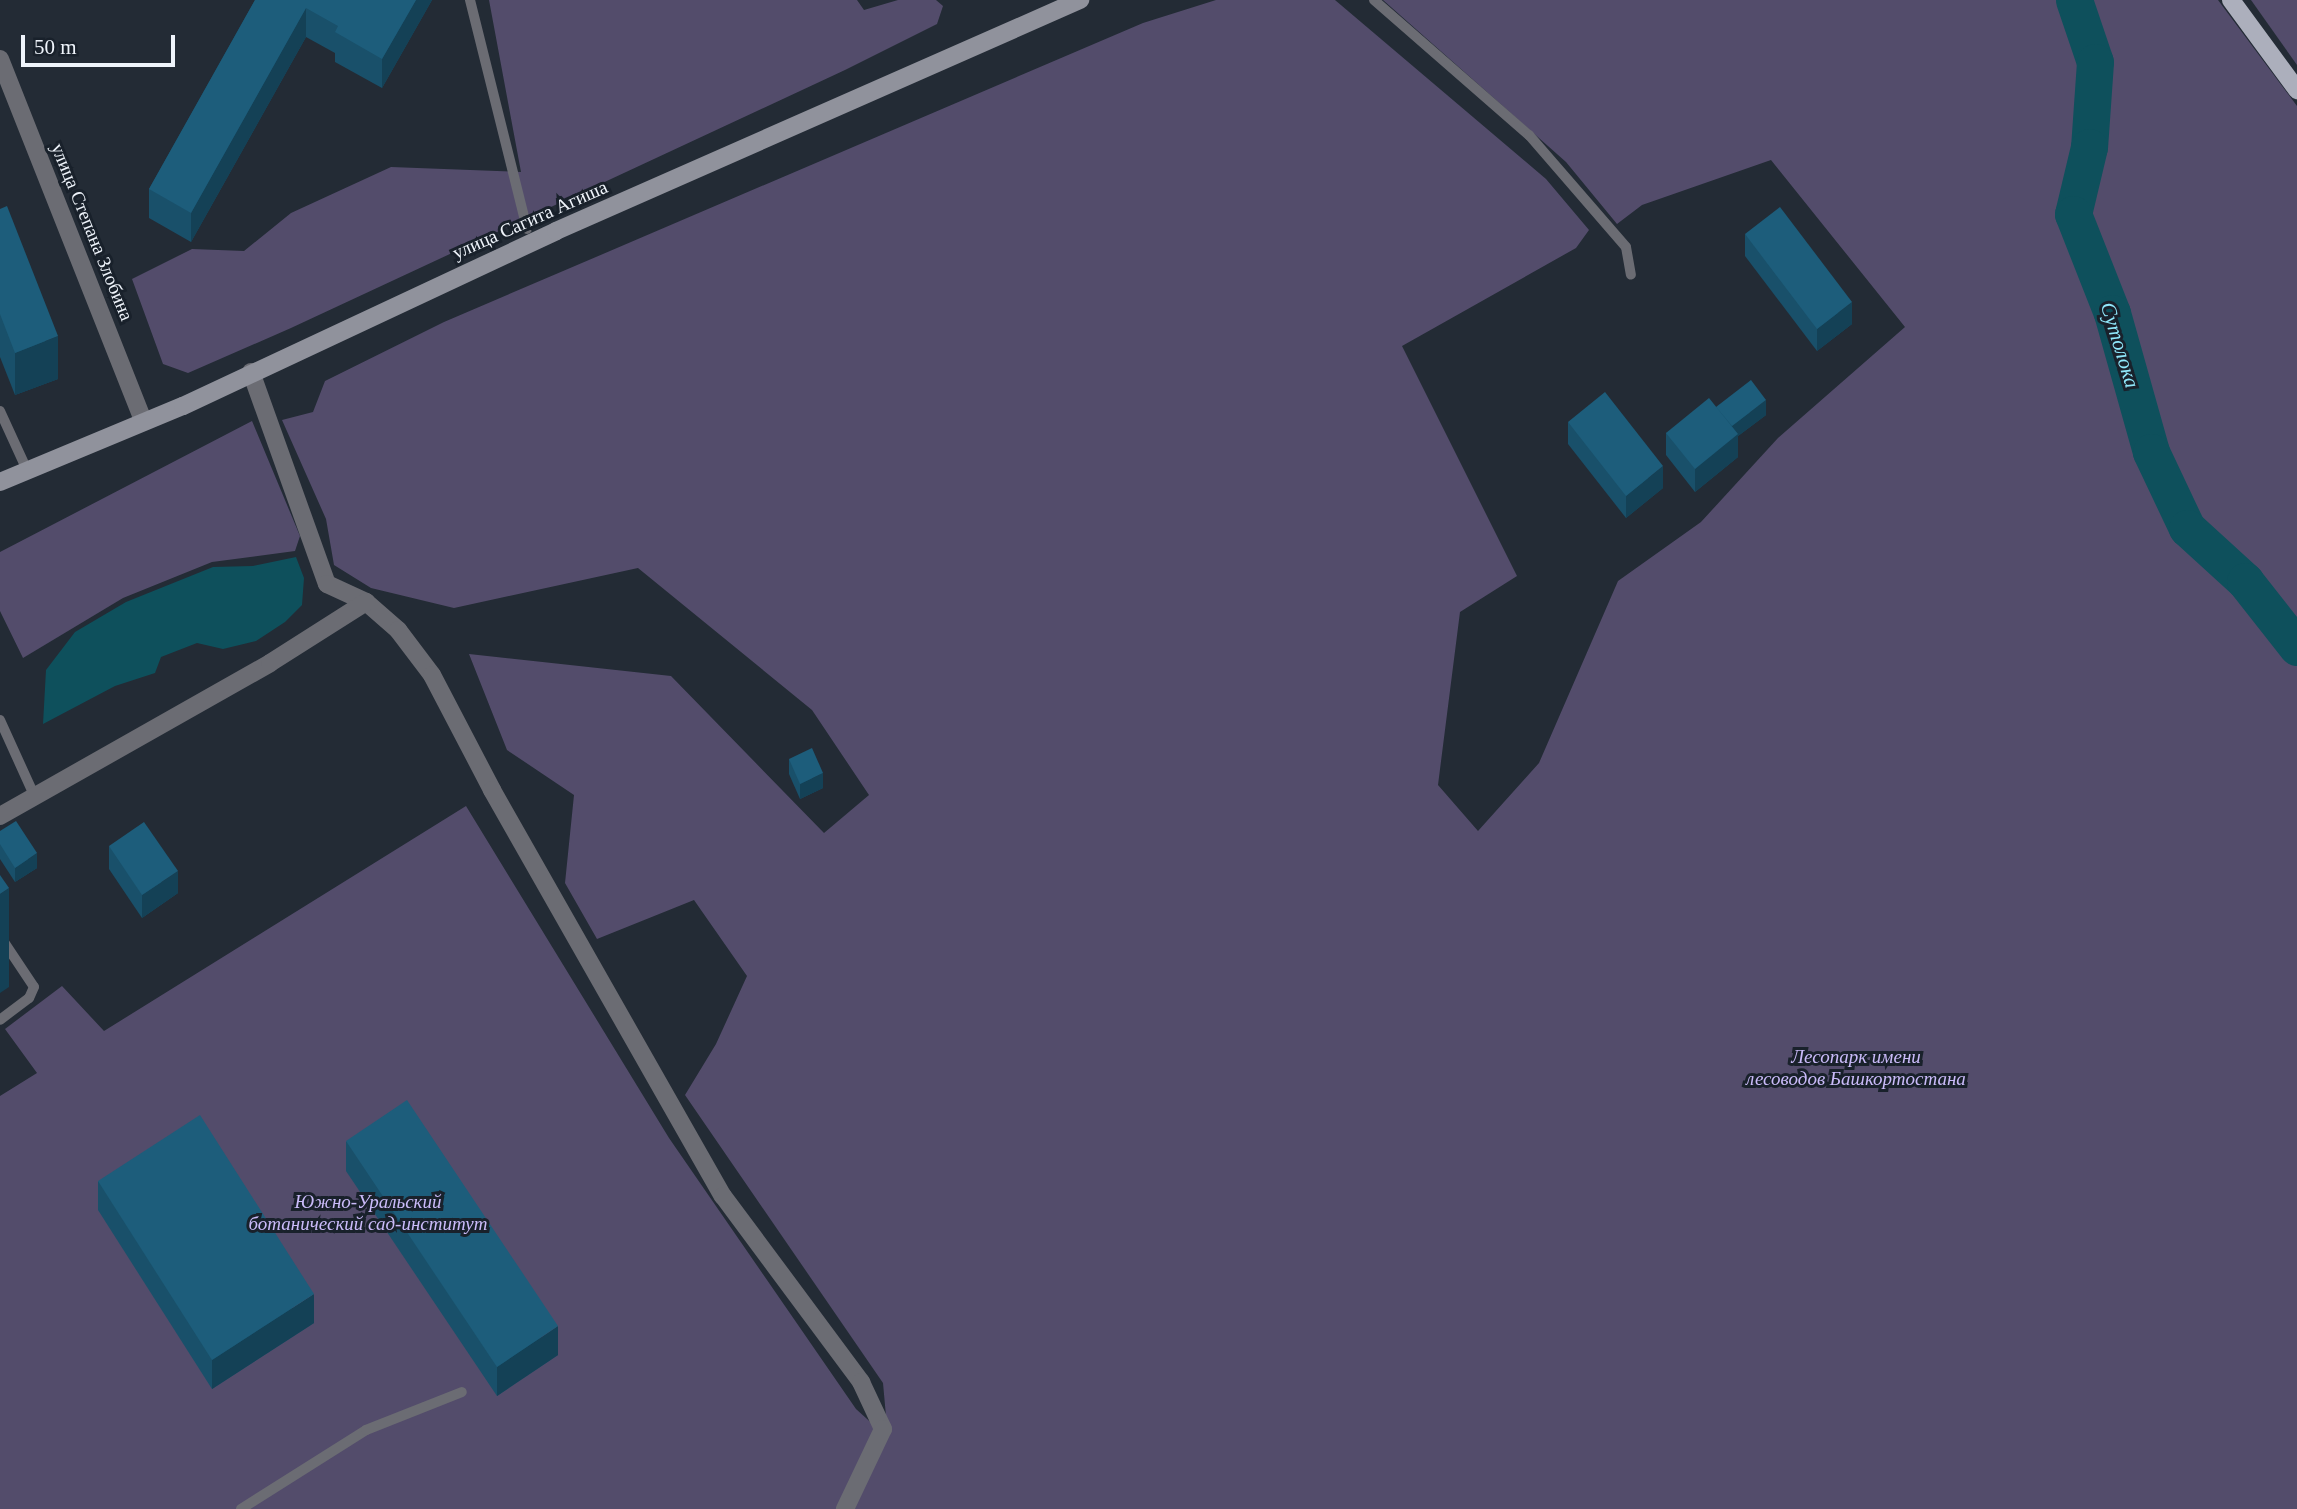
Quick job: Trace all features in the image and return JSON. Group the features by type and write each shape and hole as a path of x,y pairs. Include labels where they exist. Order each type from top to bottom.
{"main road":[{"name":"улица Сагита Агиша","path":"0,482 251,372 607,208 1080,0"},
{"path":"2231,0 2297,90"}],"street":[{"name":"улица Степана Злобина","path":"0,59 144,420"},
{"path":"251,372 327,584 366,602 398,630 432,676 492,790 723,1196 861,1382 883,1429 845,1509"},
{"path":"0,817 270,663 366,602"}],"lane":[{"path":"470,0 527,229"},
{"path":"1374,0 1529,135 1626,247 1631,275"},
{"path":"0,411 27,470"},
{"path":"0,720 35,797"},
{"path":"0,936 34,986 29,998 0,1020"},
{"path":"241,1509 366,1430 462,1392"}],"green space":[{"path":"489,0 857,0 864,10 898,0 936,0 943,6 937,24 845,70 291,328 188,373 163,364 132,279 192,249 244,251 291,213 391,167 521,172"},
{"path":"1216,0 1335,0 1546,179 1589,230 1576,248 1402,346 1517,576 1460,612 1438,785 1478,831 1539,763 1618,581 1701,522 1778,438 1905,327 1771,160 1642,205 1617,224 1566,162 1383,0 2218,0 2297,106 2297,1509 0,1509 0,1096 37,1073 5,1029 62,986 104,1031 466,806 669,1138 856,1409 888,1438 883,1383 685,1095 716,1044 747,976 694,900 597,939 565,883 574,795 507,750 469,654 671,676 824,833 869,795 812,710 638,568 454,608 371,588 334,565 326,519 282,420 313,412 325,381 444,322 1143,23"},
{"path":"2251,0 2297,0 2297,65"},
{"path":"252,421 300,536 295,551 212,562 123,598 23,658 0,611 0,552"}],"water":[{"path":"296,557 304,578 302,605 285,622 256,641 223,649 197,643 161,657 155,673 115,686 43,724 46,670 75,632 126,602 213,567 253,566"}],"building":[{"path":"255,0 416,0 382,59 335,32 338,26 306,8 191,213 149,189"},
{"path":"7,206 58,336 15,353 0,314 0,209"},
{"path":"1780,207 1852,302 1817,329 1745,234"},
{"path":"1751,380 1766,400 1732,426 1716,407"},
{"path":"1605,392 1663,466 1626,496 1568,422"},
{"path":"1709,398 1738,434 1695,469 1666,433"},
{"path":"812,748 823,773 800,784 789,759"},
{"path":"16,821 37,853 15,868 0,844 0,831"},
{"path":"144,822 178,871 142,895 109,846"},
{"path":"0,875 9,888 0,894"},
{"path":"407,1100 558,1326 497,1367 346,1141"},
{"path":"200,1115 314,1294 212,1360 98,1181"}],"waterway":[{"name":"Сутолока","path":"2074,0 2095,62 2089,147 2073,214 2112,313 2151,452 2187,528 2245,581 2297,647"}],"park label":[{"name":"Лесопарк имени лесоводов Башкортостана","path":"1856,1068"},
{"name":"Южно-Уральский ботанический сад-институт","path":"368,1213"}]}
